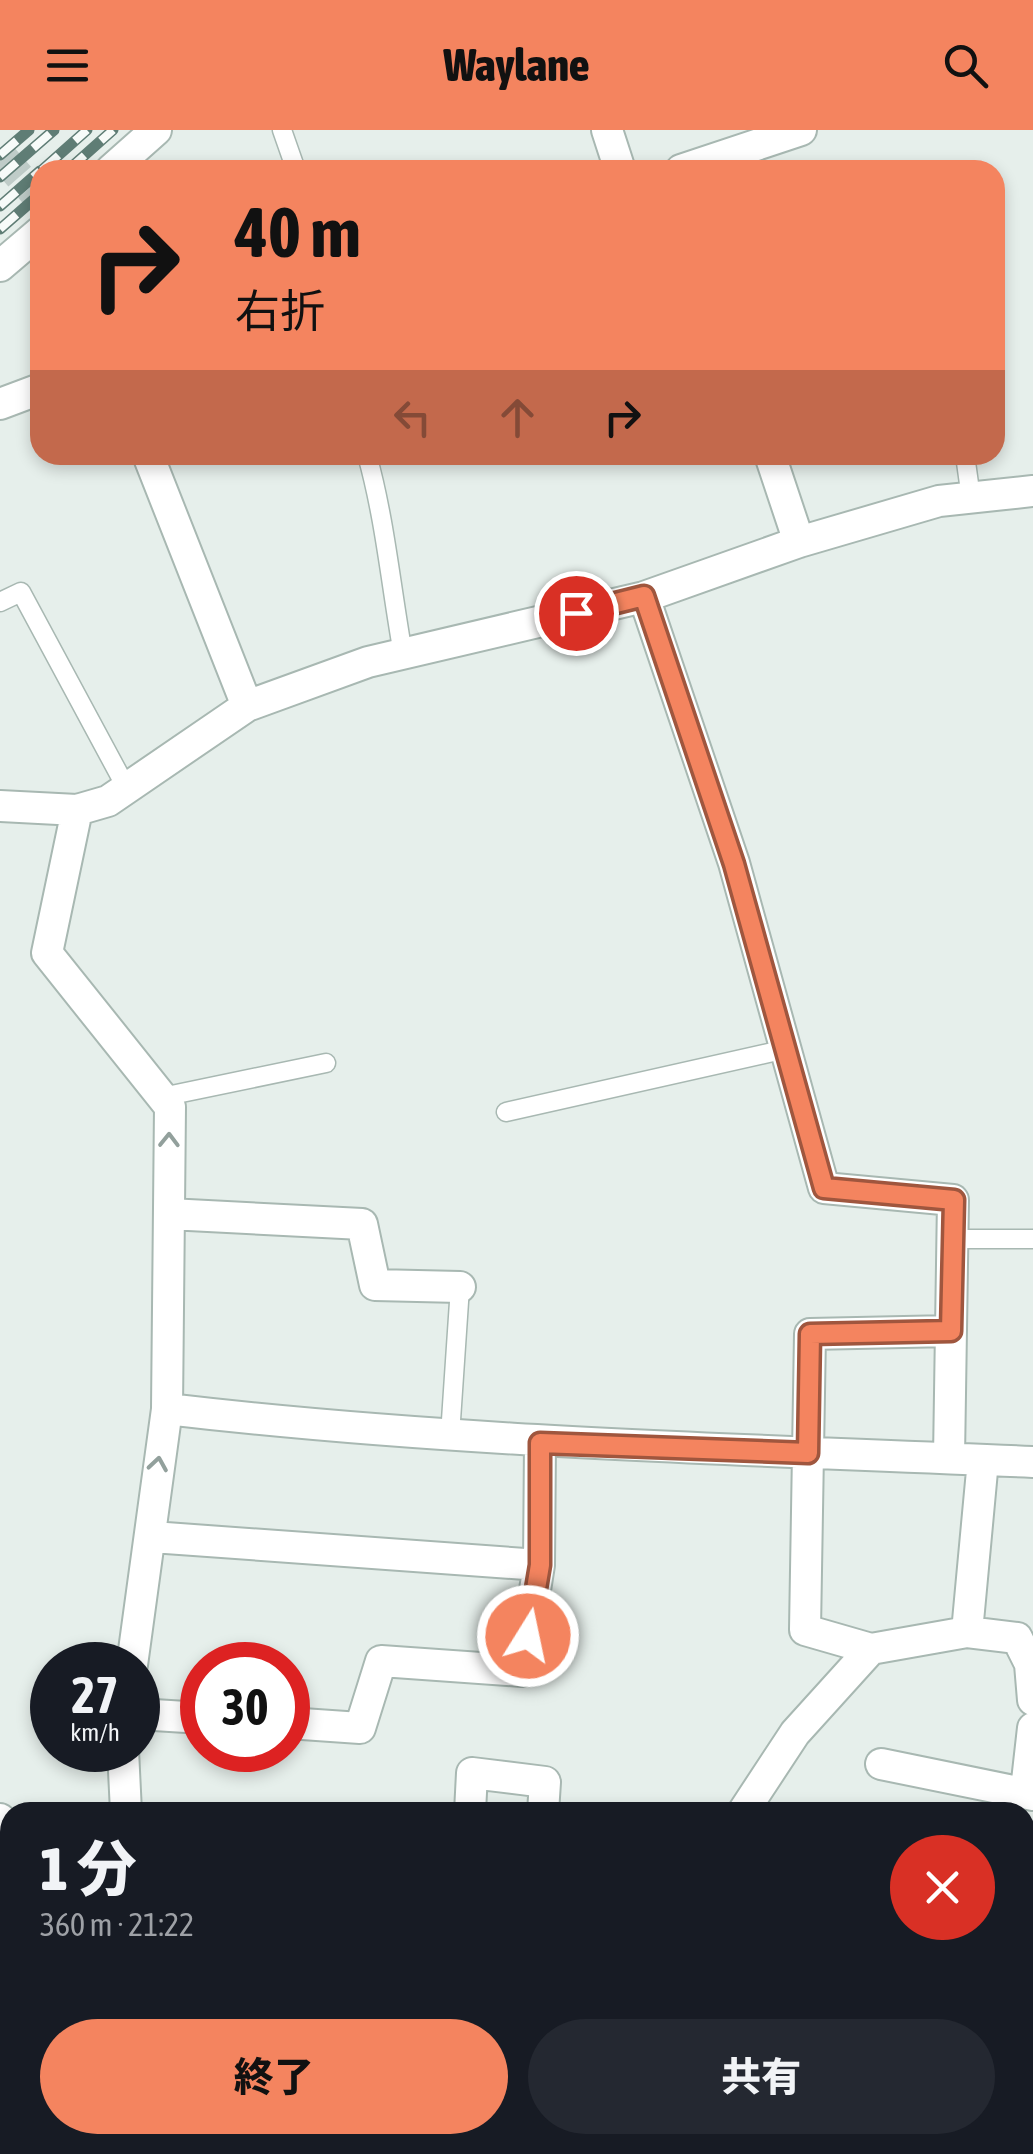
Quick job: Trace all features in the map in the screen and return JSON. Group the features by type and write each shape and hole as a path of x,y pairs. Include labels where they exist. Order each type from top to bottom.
{"street":[{"path":"122,160 156,130"},
{"path":"607,130 617,160"},
{"path":"706,160 767,136 801,130"},
{"path":"0,266 30,240"},
{"path":"0,404 30,393"},
{"path":"152,465 247,706"},
{"path":"773,465 799,542"},
{"path":"0,806 77,810 127,789 247,706 403,654 644,596 799,542 939,500 1033,491"},
{"path":"644,596 734,864 824,1188 954,1200 949,1458"},
{"path":"77,810 47,953 170,1107 167,1409 136,1642"},
{"path":"169,1214 362,1224 375,1285 460,1287"},
{"path":"951,1331 810,1334 805,1630 871,1650 967,1632 1018,1638 1030,1664 1033,1700"},
{"path":"167,1409 313,1426 540,1443 1033,1462"},
{"path":"310,1725 360,1728 381,1661 522,1672 540,1565 540,1443"},
{"path":"967,1632 983,1460"},
{"path":"152,1537 540,1565"},
{"path":"750,1802 795,1733 871,1650"},
{"path":"881,1764 1030,1793 1033,1728"},
{"path":"124,1772 126,1802"},
{"path":"471,1802 472,1773 546,1782 544,1802"}],"lane":[{"path":"282,130 292,160"},
{"path":"369,465 381,506 381,534 403,654"},
{"path":"966,465 971,498"},
{"path":"0,602 21,592 127,789"},
{"path":"506,1112 786,1049"},
{"path":"162,1098 326,1063"},
{"path":"953,1240 1033,1239"},
{"path":"450,1435 460,1287"}],"tunnel":[{"path":"0,154 30,188"}],"railway":[{"path":"0,155 29,130"},
{"path":"0,177 54,130"},
{"path":"53,160 87,130"},
{"path":"79,160 113,130"},
{"path":"0,206 30,180"},
{"path":"0,229 30,203"}],"route":[{"path":"528,1636 540,1565 540,1443 808,1453 810,1334 951,1331 954,1200 824,1188 734,864 644,596 576,613"}]}
